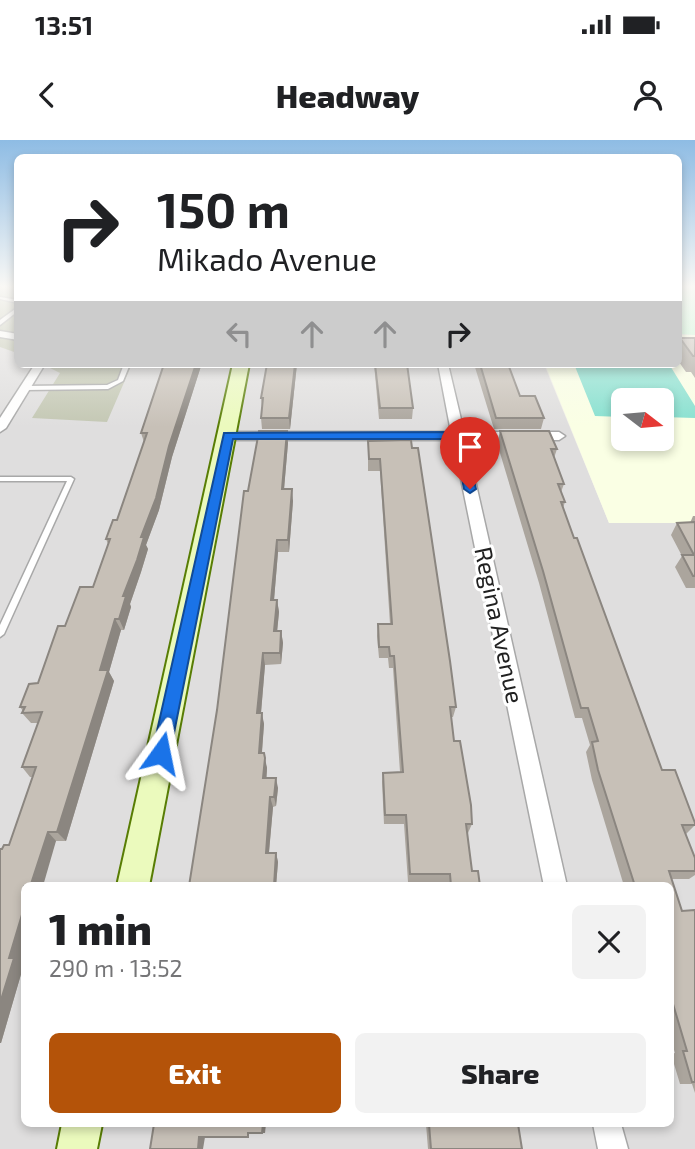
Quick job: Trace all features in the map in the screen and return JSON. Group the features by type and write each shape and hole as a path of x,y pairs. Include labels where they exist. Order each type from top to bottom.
{"street":[{"path":"0,428 37,368"},
{"path":"134,882 240,368"},
{"name":"Regina Avenue","path":"444,368 555,882"},
{"path":"228,436 559,436"},
{"path":"77,1149 81,1127"},
{"path":"608,1127 613,1149"}],"lane":[{"path":"24,387 108,387 120,381 125,368"},
{"path":"0,479 71,479 0,634"}],"shaded area":[{"path":"0,332 14,332 14,368 546,368 609,523 695,523 695,1149 0,1149"},
{"path":"0,332 14,332 14,352 0,347"},
{"path":"682,335 695,335 695,523 609,523 547,368 682,368"},
{"path":"50,368 130,368 107,422 32,418 60,373"},
{"path":"576,368 671,368 695,406 695,418 674,417 674,388 611,388 611,417 595,416"}],"green space":[{"path":"682,332 695,332 695,335 682,334"}],"building":[{"path":"682,338 695,338 693,356 682,341"},
{"path":"163,368 195,368 169,446 156,498 141,537 144,537 137,560 123,596 126,596 119,619 115,619 100,670 108,670 57,832 48,832 32,882 21,882 21,918 9,958 14,958 0,1003 0,849 9,845 36,767 22,767 42,712 22,713 25,707 20,707 29,684 38,683 58,626 65,626 80,587 93,587 110,539 106,539 113,520 117,520 147,433 141,433"},
{"path":"266,368 295,368 289,418 261,418 261,398"},
{"path":"375,368 408,368 413,408 380,408"},
{"path":"481,368 510,368 520,396 535,396 544,418 496,418"},
{"path":"259,431 287,431 282,489 292,489 288,540 277,540 271,600 277,600 274,631 281,631 280,653 263,653 257,713 262,713 259,753 264,753 265,758 263,778 276,778 274,797 270,797 266,853 276,853 274,882 190,882 217,710 244,491 248,491"},
{"path":"500,431 549,431 557,449 551,449 564,484 558,484 565,502 561,502 574,538 577,538 662,770 675,770 695,823 682,825 695,858 695,871 669,871 673,882 634,882 598,770 592,742 598,741 588,708 581,708"},
{"path":"411,440 412,448 418,448 456,707 450,707 454,741 460,741 471,805 472,824 466,824 472,871 478,871 479,882 451,882 450,874 410,874 406,815 385,815 383,773 403,772 394,656 390,656 389,647 379,647 378,624 392,624 380,459 369,459 368,441"},
{"path":"695,522 695,576 693,576 682,555 694,555 677,523"},
{"path":"674,886 682,911 695,910 695,1082 692,1082 683,1051 687,1051 674,1007"},
{"path":"154,1127 263,1127 262,1133 248,1133 248,1137 199,1137 198,1149 150,1149"},
{"path":"429,1127 518,1127 522,1149 431,1149"}],"route":[{"path":"161,753 228,436 459,436 470,489"}]}
